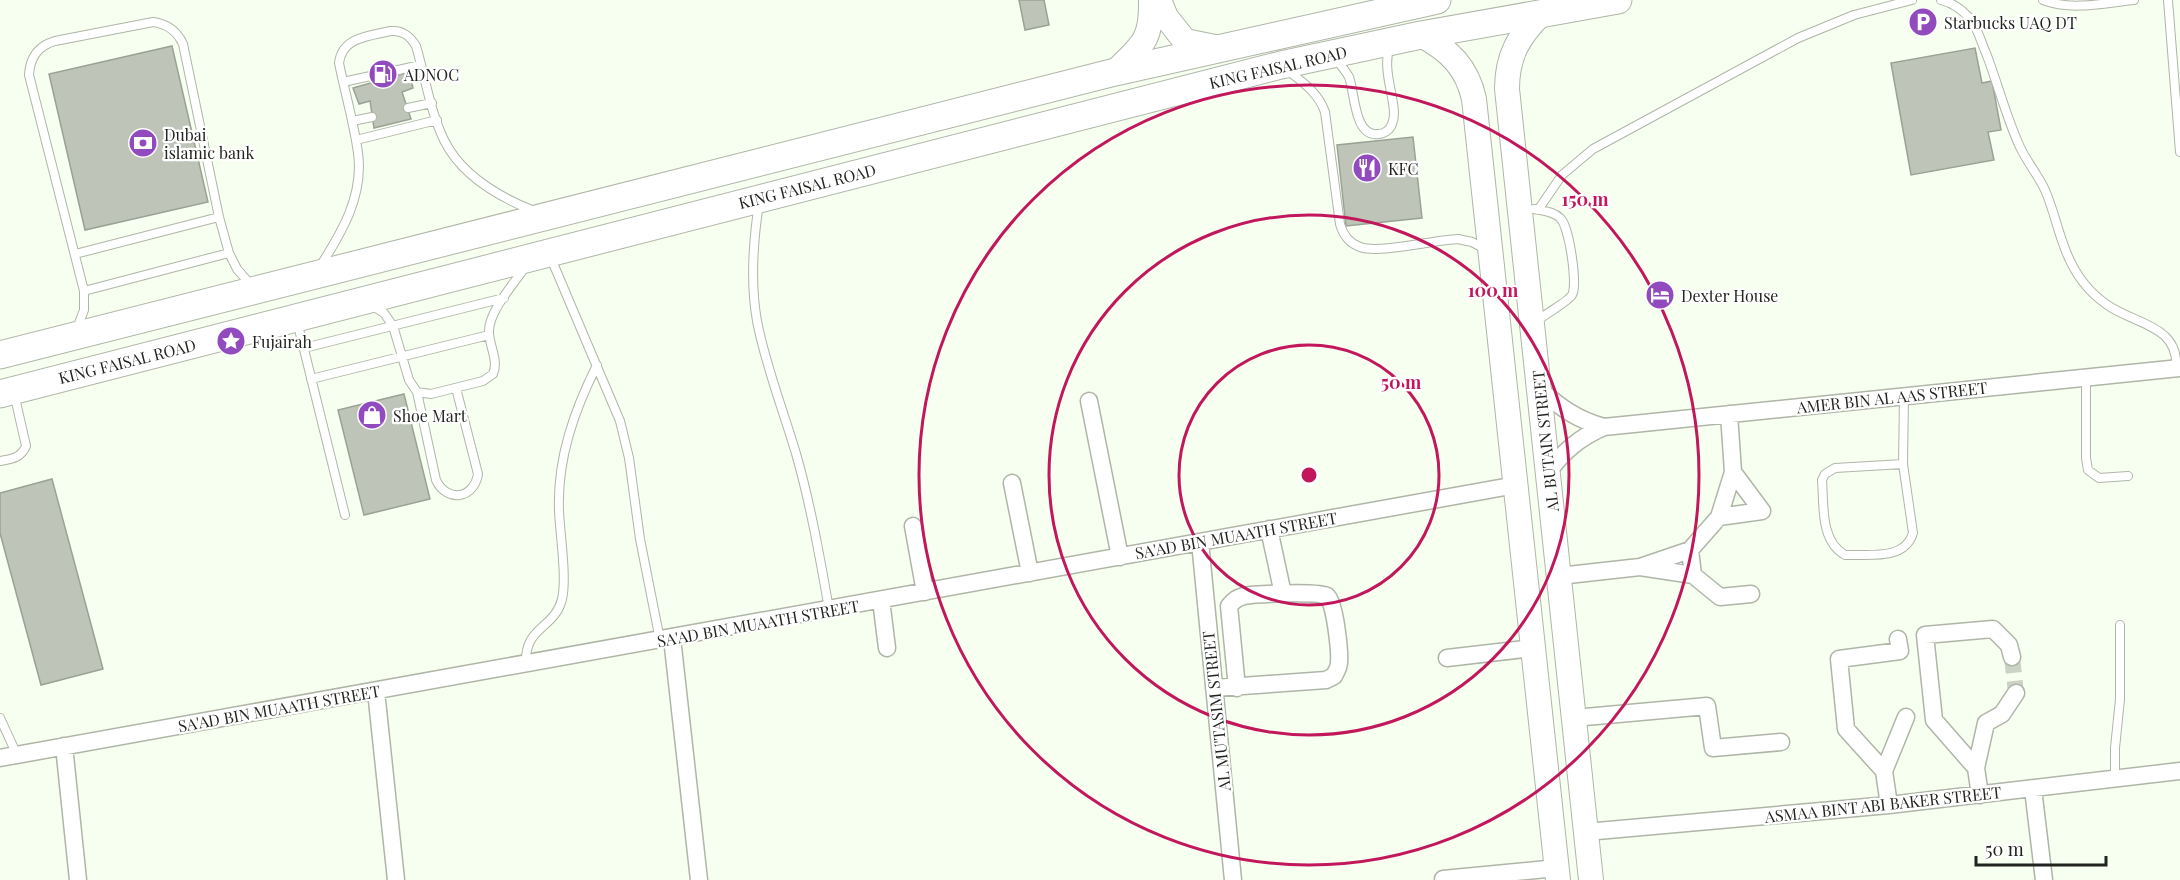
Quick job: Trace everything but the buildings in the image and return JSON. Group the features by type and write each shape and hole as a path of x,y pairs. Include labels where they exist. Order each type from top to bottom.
{"main road":[{"name":"KING FAISAL ROAD","path":"0,355 1115,72 1437,0"},
{"name":"KING FAISAL ROAD","path":"6,392 1281,65 1421,34 1618,0"}],"street":[{"path":"1115,72 1144,43 1152,21 1152,0"},
{"path":"1159,0 1166,17 1185,41 1222,48"},
{"name":"AL BUTAIN STREET","path":"1542,13 1523,33 1512,53 1508,89 1529,207 1533,325 1591,880"},
{"name":"AL BUTAIN STREET","path":"1421,34 1448,52 1461,65 1474,99 1557,874"},
{"path":"1484,194 1501,192 1529,207"},
{"name":"AMER BIN AL AAS STREET","path":"1548,471 1577,441 1604,427 2178,368"},
{"name":"AMER BIN AL AAS STREET","path":"1539,389 1566,411 1584,421 1604,427"},
{"path":"1089,401 1120,556"},
{"path":"1559,576 1640,567 1690,550 1719,517 1733,472 1730,414"},
{"path":"1719,517 1762,512 1733,472"},
{"path":"1012,483 1030,573"},
{"name":"SA'AD BIN MUAATH STREET","path":"8,757 1515,485"},
{"path":"914,526 925,592"},
{"path":"1269,529 1283,594"},
{"name":"AL MU'TASIM STREET","path":"1200,542 1233,880"},
{"path":"1690,550 1693,575"},
{"path":"1640,567 1693,575 1720,597 1751,594"},
{"path":"1214,688 1237,688 1326,680 1334,676 1339,664 1333,606 1329,597 1321,593 1283,594 1246,596 1234,600 1229,606 1237,688"},
{"path":"881,600 887,648"},
{"path":"1976,768 1934,720 1925,635 1993,629 2009,645 2012,657"},
{"path":"666,639 699,880"},
{"path":"1884,771 1846,729 1839,659 1900,651 1898,639"},
{"path":"1447,658 1533,648 1552,669 1569,674"},
{"path":"376,691 396,880"},
{"path":"1980,795 1976,768 1986,723 2002,714 2016,693"},
{"path":"1574,718 1707,706 1713,748 1781,742"},
{"path":"1888,805 1884,771 1906,717"},
{"path":"64,746 78,880"},
{"name":"ASMAA BINT ABI BAKER STREET","path":"1586,832 1888,805 2180,771"},
{"path":"2033,789 2044,880"},
{"path":"1443,879 1557,874"}],"lane":[{"path":"1529,207 1593,150 1798,38 1854,15 1912,0"},
{"path":"1941,0 1964,12 1977,31 2020,147 2046,192 2065,250 2077,275 2106,305 2164,333 2175,348 2178,368"},
{"path":"2043,0 2058,6 2133,0"},
{"path":"2168,0 2180,152"},
{"path":"73,336 84,310 84,291 29,75 36,53 55,41 153,22 166,25 176,33 183,44 219,217 229,253 237,269 255,290"},
{"path":"315,274 342,232 354,201 359,165 356,140 339,63 345,46 355,40 391,31 403,33 413,40 436,120 444,140 463,167 502,195 545,216"},
{"path":"1330,55 1341,65 1349,78 1360,124 1368,132 1378,134 1388,130 1394,121 1386,64 1388,52 1394,41"},
{"path":"343,82 421,65"},
{"path":"1281,65 1312,90 1322,104 1340,224 1349,241 1368,249 1465,240 1479,245 1491,254"},
{"path":"408,108 432,103"},
{"path":"352,121 372,117"},
{"path":"356,140 436,120"},
{"path":"760,198 753,274 757,320 764,352 809,502 829,610"},
{"path":"1529,207 1556,214 1566,226 1574,287 1570,298 1550,310 1533,325"},
{"path":"75,254 219,217"},
{"path":"84,291 229,253"},
{"path":"417,392 431,394 483,381 493,374 495,365 489,335 493,315 504,298 541,255 613,401 625,440 645,570 666,639"},
{"path":"304,348 504,298"},
{"path":"363,301 384,313 393,326 410,385 417,392 436,480 444,492 456,496 469,492 477,481 478,474 456,388"},
{"path":"297,318 345,515"},
{"path":"311,378 489,335"},
{"path":"526,664 525,654 532,637 556,612 563,594 558,489 561,468 579,402 597,365"},
{"path":"2086,378 2088,470 2099,478 2128,476"},
{"path":"0,461 17,457 23,453 26,446 6,392"},
{"path":"1903,464 1835,468 1825,474 1822,480 1827,534 1839,552 1845,555 1892,554 1904,548 1911,541 1913,533 1903,464 1904,396"},
{"path":"2115,779 2115,748 2120,699 2120,625"},
{"path":"0,718 8,757"}],"tunnel":[{"path":"2012,657 2016,693"}],"place":[{"name":"Starbucks UAQ DT","path":"1923,22"},
{"name":"ADNOC","path":"383,74"},
{"name":"Dubai islamic bank","path":"143,143"},
{"name":"KFC","path":"1367,168"},
{"name":"Dexter House","path":"1660,295"},
{"name":"Fujairah","path":"231,341"},
{"name":"Shoe Mart","path":"372,415"}]}
